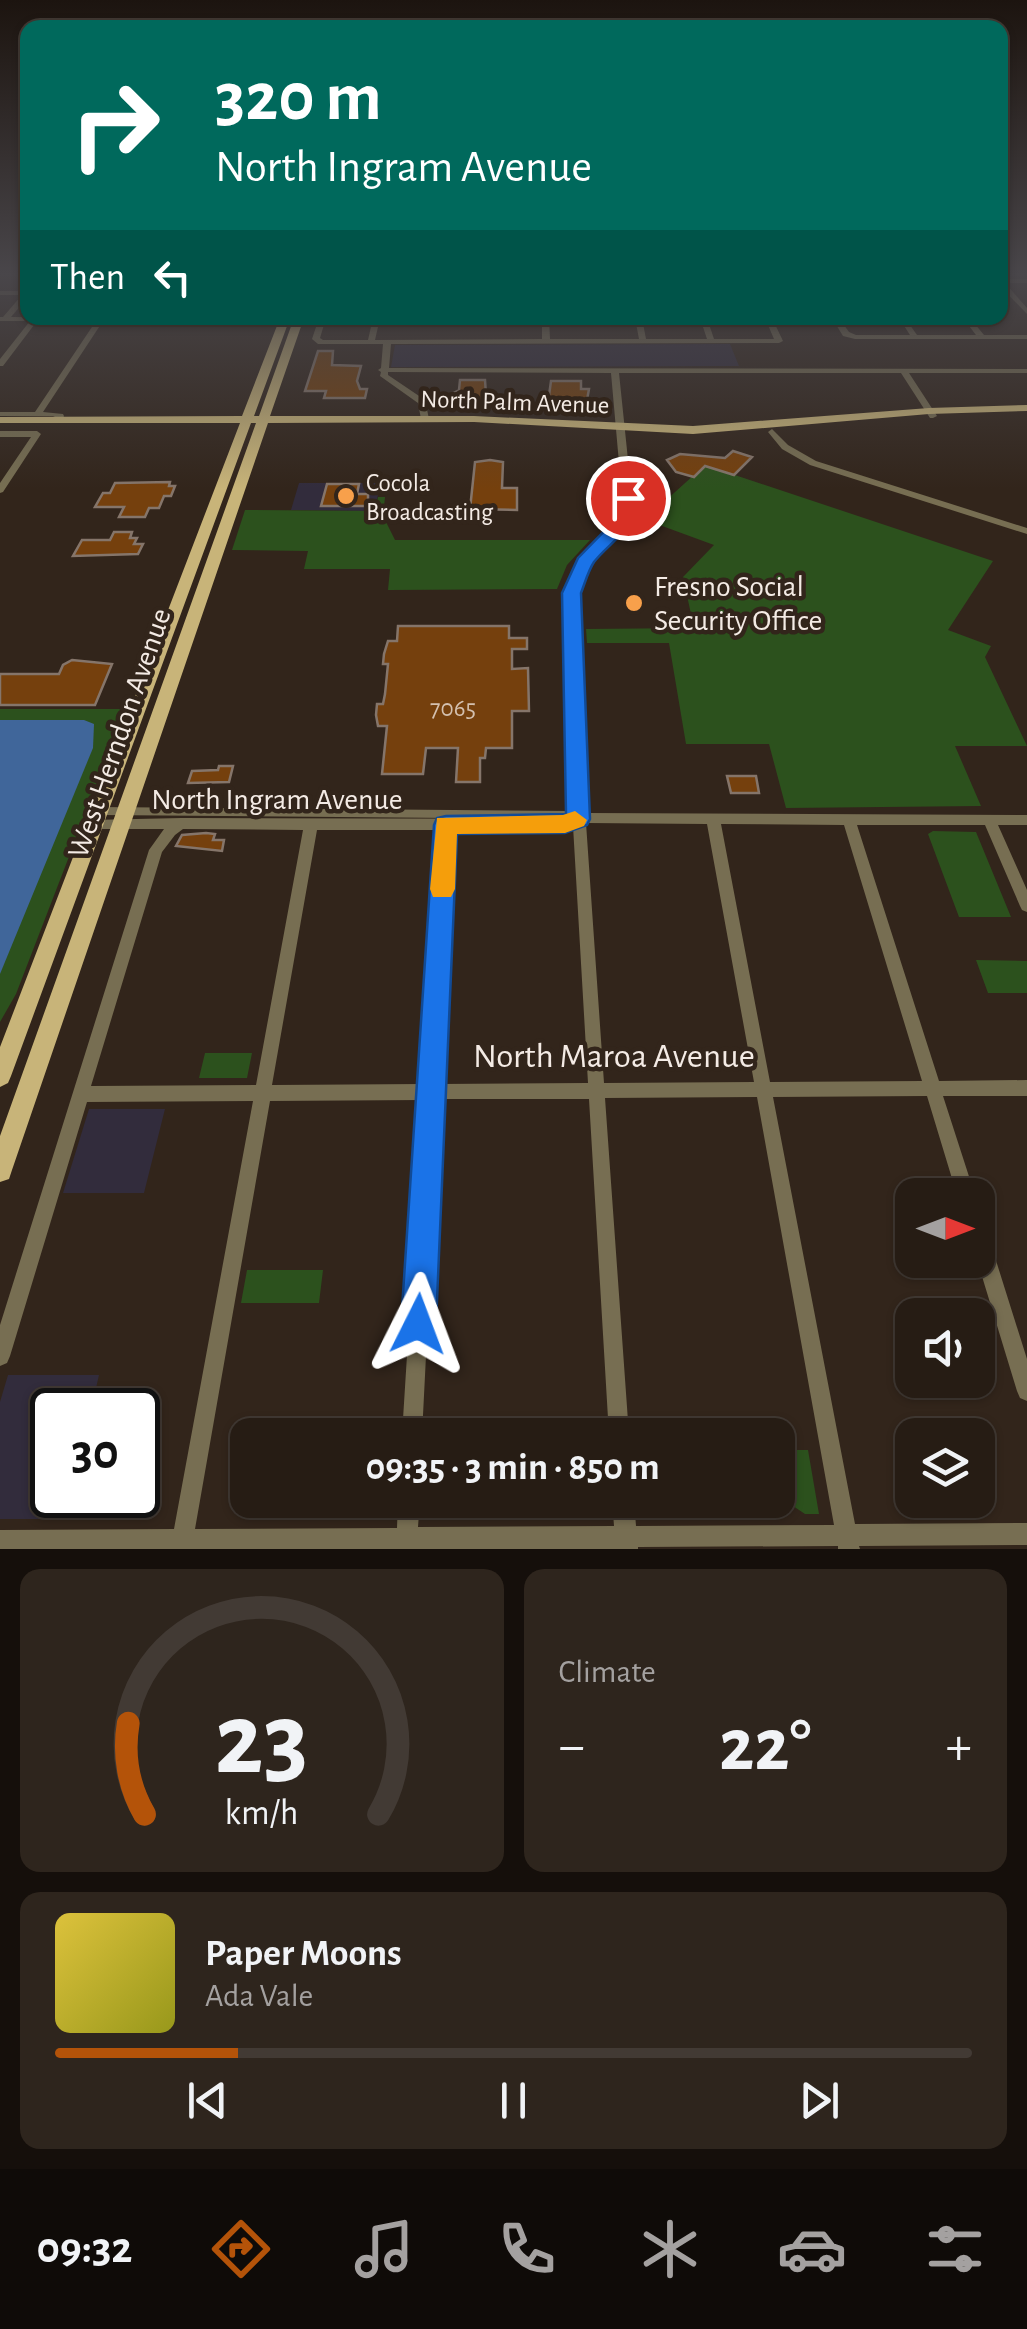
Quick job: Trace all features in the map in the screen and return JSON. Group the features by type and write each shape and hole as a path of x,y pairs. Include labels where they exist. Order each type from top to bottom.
{"main road":[{"name":"West Herndon Avenue","path":"0,1170 5,1140 124,816 277,345"},
{"name":"West Herndon Avenue","path":"0,1076 98,817 287,345"},
{"name":"North Palm Avenue","path":"0,421 731,429 844,418 1027,411"},
{"name":"North Palm Avenue","path":"0,421 350,427 495,420 690,436 772,432 931,413"},
{"path":"772,432 844,418"},
{"path":"0,421 78,420"}],"street":[{"path":"37,414 83,345"},
{"path":"386,345 382,370 389,381 424,405 423,423"},
{"path":"382,370 1027,370"},
{"path":"615,370 628,508 620,526 583,564 571,593 578,819 618,1418"},
{"path":"904,371 931,413"},
{"path":"0,421 37,414 58,415 58,420"},
{"path":"772,432 790,451 812,463 1027,530"},
{"path":"0,434 36,434 0,489"},
{"path":"253,823 270,818 331,818 344,811"},
{"name":"North Ingram Avenue","path":"98,817 344,811 562,814 578,819 1027,820"},
{"name":"North Ingram Avenue","path":"124,816 149,824 565,824 578,819"},
{"path":"713,819 848,1542"},
{"path":"849,819 961,1178"},
{"path":"989,820 1027,906"},
{"name":"West Herndon Avenue","path":"149,824 155,832 156,850"},
{"path":"0,1356 156,850 167,834 182,824"},
{"path":"182,1544 312,824"},
{"path":"413,1418 446,825"},
{"name":"North Maroa Avenue","path":"81,1094 1027,1088"},
{"path":"992,1278 1027,1391"},
{"path":"406,1544 407,1518"},
{"path":"624,1518 626,1543"},
{"path":"0,1541 848,1542 1027,1534"}],"shaded area":[{"path":"395,345 731,345 739,366 391,367"},
{"path":"299,483 380,483 375,511 291,510"},
{"path":"89,1109 165,1109 144,1193 63,1193"},
{"path":"8,1375 99,1375 96,1388 30,1388 30,1518 64,1519 0,1519 0,1402"}],"green space":[{"path":"705,465 993,561 948,630 991,646 985,657 1027,746 955,746 981,806 786,808 769,744 686,744 669,643 587,643 586,629 694,628 683,577 714,545 654,523 663,514 654,511"},
{"path":"378,497 385,497 383,516 395,540 590,540 567,565 557,589 388,590 390,569 304,569 308,551 232,550 245,510 375,511"},
{"path":"0,709 126,709 16,994 0,1022"},
{"path":"976,832 1011,917 959,917 928,834"},
{"path":"976,960 1027,961 1027,993 988,993"},
{"path":"205,1053 252,1053 247,1078 199,1078"},
{"path":"247,1270 323,1270 319,1303 241,1303"},
{"path":"795,1450 808,1450 819,1514 805,1514 795,1507"}],"water":[{"path":"0,720 84,720 94,724 93,748 0,974"}],"building":[{"path":"318,351 333,351 332,365 361,366 357,381 360,389 367,389 365,398 324,398 326,391 305,391"},
{"path":"460,380 485,380 486,395 492,395 487,405 453,405 450,395 459,390"},
{"path":"551,381 581,381 581,389 589,389 585,411 566,404 547,410"},
{"path":"733,451 752,457 734,475 705,466 694,477 676,472 667,460 680,454 725,458"},
{"path":"475,462 503,462 502,488 517,488 517,510 470,509"},
{"path":"170,482 169,486 175,486 171,496 164,496 159,508 149,508 145,517 119,517 124,507 95,507 115,483"},
{"name":"Cocola Broadcasting","path":"327,484 359,484 357,494 368,494 368,506 321,506"},
{"path":"114,532 132,532 130,538 137,538 134,544 143,544 138,554 73,556 82,540 110,540"},
{"path":"398,626 509,626 509,638 527,638 527,649 512,649 512,669 528,668 529,711 512,711 512,748 486,748 485,758 480,758 480,782 456,782 458,748 426,748 423,774 382,774 387,726 378,726 377,704 383,704 385,694 388,664 383,664 384,654 388,641 397,641"},
{"path":"72,660 112,664 95,705 0,705 0,674 59,674 63,665"},
{"path":"219,766 233,766 229,782 188,783 192,771 218,770"},
{"path":"727,776 756,776 759,793 731,793"},
{"path":"215,834 213,840 224,840 222,851 176,846 182,835"}],"slow traffic":[{"path":"442,889 446,825 565,824 575,820"}],"place":[{"name":"Cocola Broadcasting","path":"346,496"},
{"name":"Fresno Social Security Office","path":"634,603"}],"route":[{"path":"418,1324 446,825 565,824 578,819 571,593 584,562 620,526 628,498"}]}
